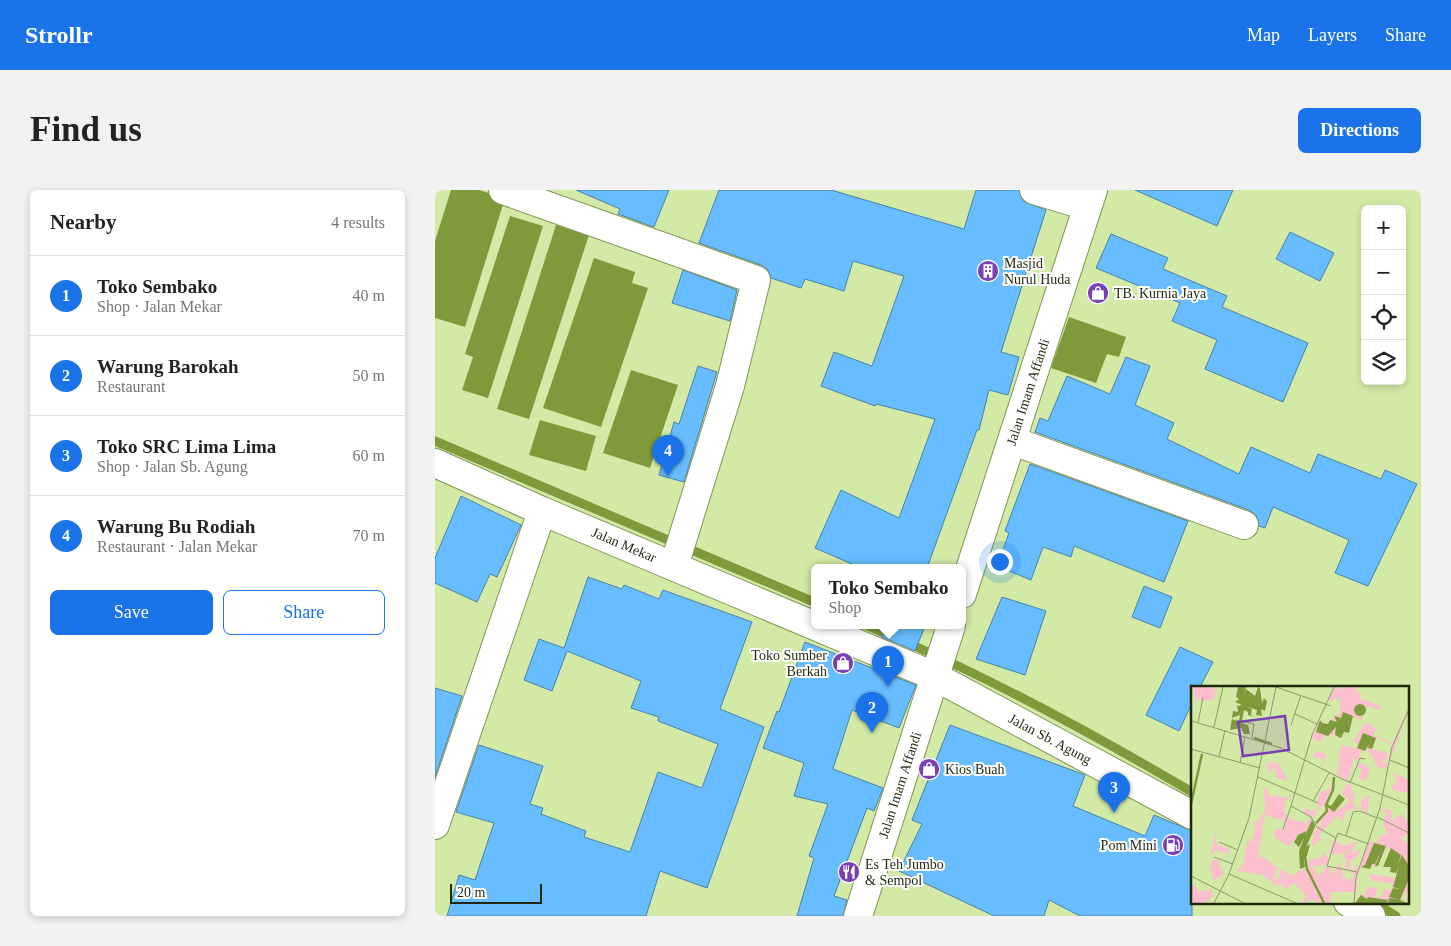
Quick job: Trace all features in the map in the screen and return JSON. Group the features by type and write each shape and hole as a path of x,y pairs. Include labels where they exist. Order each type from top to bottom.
{"street":[{"path":"503,190 756,280 730,386 679,550"},
{"path":"1034,190 1090,198"},
{"name":"Jalan Imam Affandi","path":"966,582 1090,198"},
{"path":"1013,441 1244,524"},
{"name":"Jalan Mekar","path":"435,463 542,511 679,550 811,612"},
{"path":"435,825 542,511"},
{"name":"Jalan Mekar","path":"848,629 936,670"},
{"name":"Jalan Imam Affandi","path":"858,916 949,632"},
{"name":"Jalan Sb. Agung","path":"936,670 1191,814"},
{"path":"1351,904 1371,916"}],"shaded area":[{"path":"451,190 479,190 505,198 465,327 435,318 435,241"},
{"path":"510,216 543,226 488,398 462,390 473,357 465,354"},
{"path":"556,225 589,235 529,419 497,409"},
{"path":"594,258 635,272 632,283 648,288 601,427 543,408"},
{"path":"1069,317 1126,337 1119,357 1107,354 1096,383 1051,368"},
{"path":"631,370 678,385 650,468 603,453"},
{"path":"540,420 596,436 586,471 529,455"}],"building":[{"path":"576,190 669,190 654,227 618,214 620,209"},
{"path":"719,190 831,190 964,229 976,190 1019,190 1023,201 1046,210 1001,352 1019,357 1008,395 989,390 979,430 977,430 928,564 852,564 815,548 841,490 899,518 935,419 876,404 875,406 821,386 834,352 872,366 904,276 853,261 844,291 805,279 801,288 771,278 768,270 761,265 699,243"},
{"path":"1135,190 1233,190 1217,226"},
{"path":"1290,232 1334,253 1320,281 1276,259"},
{"path":"1111,234 1168,258 1163,269 1227,296 1222,307 1308,343 1283,402 1205,369 1217,340 1172,321 1180,303 1096,268"},
{"path":"683,270 737,290 730,321 672,303"},
{"path":"1126,357 1150,366 1135,405 1174,423 1167,439 1239,474 1251,447 1310,473 1318,454 1381,479 1385,470 1417,484 1368,586 1335,573 1349,540 1273,507 1265,528 1259,526 1256,515 1249,510 1035,432 1040,418 1048,421 1067,376 1110,394"},
{"path":"698,366 717,372 684,482 659,475 674,422 679,424"},
{"path":"1030,464 1188,521 1164,582 1074,546 1071,557 1043,547 1031,580 997,566 1009,533 1005,531"},
{"path":"461,496 521,525 497,577 490,574 477,602 435,583 435,558"},
{"path":"588,577 622,589 624,585 659,599 663,590 752,622 720,709 764,727 707,888 660,871 646,916 447,916 459,875 475,880 494,823 456,812 479,745 543,766 530,804 543,808 541,814 586,831 584,837 630,852 658,772 702,788 718,744 658,721 659,717 631,708 641,681 567,651 552,691 524,680 539,639 564,648"},
{"path":"1144,586 1172,597 1160,628 1132,617"},
{"path":"1002,597 1046,611 1025,675 976,659"},
{"path":"886,629 924,629 915,651 882,637"},
{"path":"805,642 916,685 899,728 852,710 833,769 883,788 874,811 867,808 834,896 847,900 843,916 797,916 814,858 809,856 828,804 794,796 804,763 763,748 777,711 779,712"},
{"path":"1180,647 1213,662 1201,686 1191,686 1191,705 1179,731 1146,715"},
{"path":"435,688 462,696 435,777"},
{"path":"950,725 1085,775 1073,806 1145,836 1154,815 1191,831 1192,916 1080,916 1049,900 1044,916 994,916 899,871 922,824 912,820"}],"waterway":[{"path":"435,441 811,601"},
{"path":"875,629 893,637"},
{"path":"908,643 1052,713 1191,791"},
{"path":"1377,904 1396,916"}],"place":[{"name":"Masjid Nurul Huda","path":"988,271"},
{"name":"TB. Kurnia Jaya","path":"1098,293"},
{"name":"Warung Bu Rodiah","path":"668,476"},
{"name":"Toko Sumber Berkah","path":"843,663"},
{"name":"Toko Sembako","path":"888,687"},
{"name":"Warung Barokah","path":"872,733"},
{"name":"Kios Buah","path":"929,769"},
{"name":"Toko SRC Lima Lima","path":"1114,813"},
{"name":"Pom Mini","path":"1173,845"},
{"name":"Es Teh Jumbo & Sempol","path":"849,872"}]}
